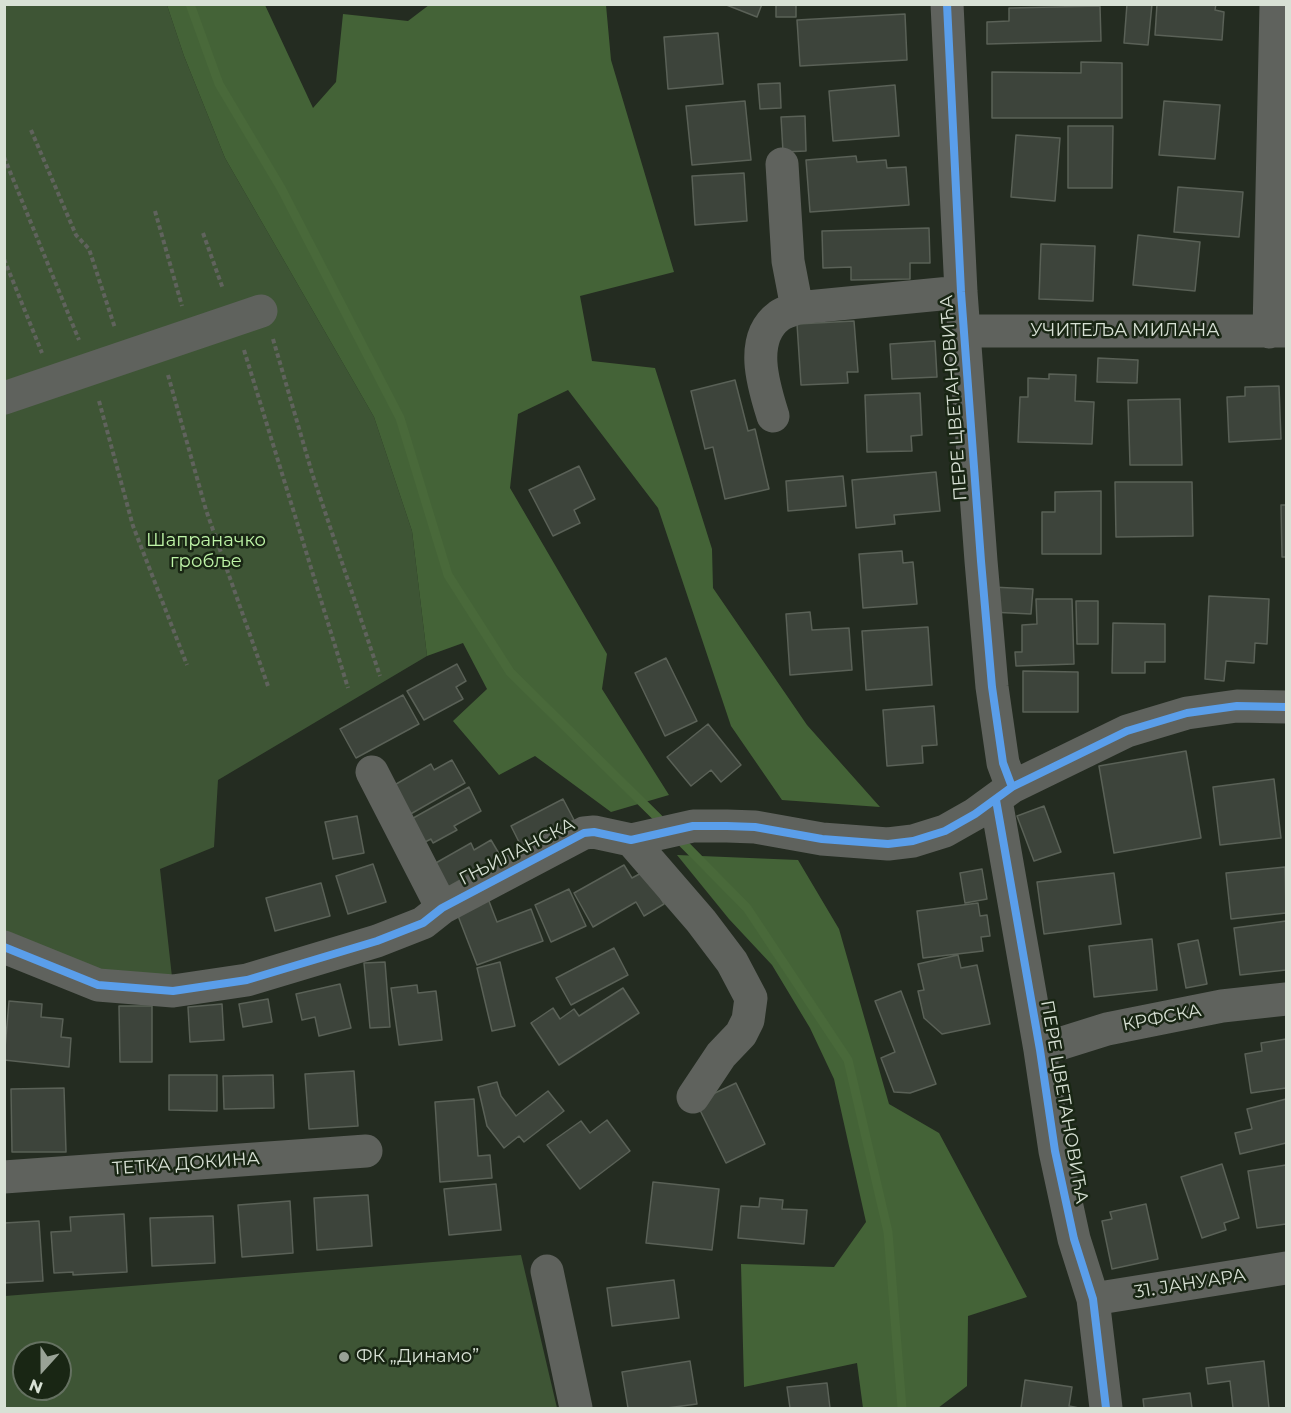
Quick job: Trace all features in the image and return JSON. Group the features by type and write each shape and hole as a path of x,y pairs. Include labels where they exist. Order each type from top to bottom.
{"street":[{"name":"ПЕРЕ ЦВЕТАНОВИЋА","path":"947,4 961,292 992,687 1003,763 1004,793 1055,1151 1074,1239 1093,1299 1106,1408"},
{"path":"1276,4 1278,332"},
{"path":"782,164 788,261 797,308"},
{"path":"773,416 762,378 761,349 768,330 779,316 797,308 961,292"},
{"path":"4,398 248,316"},
{"name":"УЧИТЕЉА МИЛАНА","path":"964,331 1278,332"},
{"name":"ГЊИЛАНСКА","path":"4,947 98,984 173,991 247,980 377,941 423,923 442,909 584,833 594,832 636,839 693,826 755,827 822,839 888,844 913,841 945,831 1004,793 1127,731 1187,713 1237,706 1287,707"},
{"path":"372,772 442,909"},
{"path":"636,839 732,962 751,998 748,1020 741,1034 722,1055 693,1097"},
{"name":"КРФСКА","path":"1040,1050 1107,1029 1222,1006 1287,999"},
{"name":"ТЕТКА ДОКИНА","path":"4,1177 366,1151"},
{"name":"31. ЈАНУАРА","path":"1093,1299 1287,1268"},
{"path":"547,1270 558,1313 576,1408"}],"path":[{"path":"31,130 76,235 89,249 124,358"},
{"path":"4,157 90,369 133,526 187,665"},
{"path":"155,212 191,335"},
{"path":"203,233 248,316 348,688"},
{"path":"4,259 54,381"},
{"path":"248,316 266,314 312,473 380,676"},
{"path":"159,346 206,510 268,686"}],"green space":[{"name":"Шапраначко гробље","path":"5,5 167,5 184,56 225,158 374,417 412,531 427,656 218,780 214,847 160,869 172,977 78,967 5,934"},
{"path":"167,5 265,5 313,108 336,82 343,14 408,21 429,5 606,5 611,60 674,272 580,296 592,361 655,368 712,549 713,588 807,725 880,807 782,800 731,726 658,508 568,390 518,414 510,488 607,654 602,689 669,795 611,812 535,756 499,775 453,721 487,689 463,643 427,656 412,531 374,417 225,158 184,56"},
{"path":"677,855 798,860 839,929 889,1104 939,1133 1027,1297 968,1316 967,1386 938,1408 863,1408 857,1363 744,1387 741,1264 834,1267 866,1222 834,1079 810,1028 772,965 729,919"},
{"path":"521,1255 557,1408 5,1408 5,1296"}],"building":[{"path":"724,4 762,4 757,17"},
{"path":"776,4 796,4 796,17 776,17"},
{"path":"1127,4 1152,4 1148,45 1124,43"},
{"path":"1157,4 1216,4 1215,10 1224,12 1222,40 1155,35"},
{"path":"1100,6 1101,41 987,44 987,22 1009,21 1009,8"},
{"path":"905,14 907,60 800,66 797,20"},
{"path":"718,33 723,84 668,89 664,37"},
{"path":"1081,62 1122,63 1122,118 992,118 992,72 1081,73"},
{"path":"780,83 781,108 760,109 758,84"},
{"path":"895,85 899,136 833,141 829,91"},
{"path":"745,101 751,160 692,165 686,106"},
{"path":"1164,101 1220,105 1215,159 1159,155"},
{"path":"805,116 806,151 783,152 781,117"},
{"path":"1068,126 1113,126 1112,188 1068,188"},
{"path":"1016,135 1060,138 1055,201 1011,197"},
{"path":"856,156 857,162 886,160 887,168 906,167 909,205 810,212 806,160"},
{"path":"744,173 747,221 695,225 692,176"},
{"path":"1178,187 1243,192 1239,237 1174,232"},
{"path":"929,228 930,263 910,263 910,279 851,280 851,267 823,268 822,231"},
{"path":"1138,235 1200,242 1195,291 1133,285"},
{"path":"1041,244 1095,246 1093,301 1039,299"},
{"path":"854,321 858,372 847,372 848,383 801,385 797,324"},
{"path":"935,341 937,377 892,379 890,344"},
{"path":"1098,358 1138,360 1137,383 1097,382"},
{"path":"1049,374 1076,375 1075,401 1094,402 1092,444 1018,442 1020,397 1028,397 1028,378 1049,379"},
{"path":"735,380 748,431 755,429 769,489 725,499 713,447 705,449 691,391"},
{"path":"1279,386 1281,439 1229,442 1227,397 1245,396 1245,387"},
{"path":"920,393 922,435 911,436 912,451 867,452 865,395"},
{"path":"1180,399 1182,465 1130,465 1128,400"},
{"path":"579,466 595,499 574,510 580,523 553,536 529,490"},
{"path":"936,472 940,511 894,515 895,524 856,528 852,480"},
{"path":"843,476 846,506 788,511 786,481"},
{"path":"1115,482 1192,482 1193,536 1116,537"},
{"path":"1101,491 1101,554 1042,554 1042,512 1055,512 1055,492"},
{"path":"1281,505 1286,505 1286,557 1282,557"},
{"path":"902,551 903,563 913,562 917,604 863,608 859,554"},
{"path":"992,587 1033,589 1031,614 990,612"},
{"path":"1209,596 1269,599 1267,644 1255,643 1254,663 1226,661 1224,681 1205,679"},
{"path":"1036,599 1072,599 1074,664 1016,666 1015,652 1022,652 1022,625 1037,624"},
{"path":"1076,601 1098,601 1098,644 1077,644"},
{"path":"810,612 812,630 849,628 852,670 790,675 786,614"},
{"path":"1113,623 1165,624 1165,662 1145,662 1145,673 1112,673"},
{"path":"928,627 932,685 866,690 862,631"},
{"path":"666,658 697,721 665,736 635,673"},
{"path":"457,664 466,681 456,687 463,699 424,720 407,691"},
{"path":"1023,671 1078,672 1078,712 1023,712"},
{"path":"403,695 419,724 356,758 340,729"},
{"path":"934,706 937,745 922,746 923,763 887,766 883,710"},
{"path":"708,724 741,765 721,782 711,770 691,786 667,757"},
{"path":"1186,751 1201,838 1114,853 1099,766"},
{"path":"452,760 465,783 400,820 384,791 431,764 434,770"},
{"path":"1274,779 1281,838 1220,845 1213,787"},
{"path":"469,787 481,811 454,826 457,830 433,843 431,839 419,845 406,822"},
{"path":"563,799 574,820 521,846 511,826"},
{"path":"1044,806 1061,852 1034,861 1017,816"},
{"path":"357,816 364,853 333,859 325,822"},
{"path":"491,840 501,857 448,887 434,864 471,843 474,850"},
{"path":"373,864 386,902 348,914 336,876"},
{"path":"624,865 632,878 645,871 664,904 644,916 636,902 593,927 574,893"},
{"path":"1285,867 1286,913 1231,919 1226,873"},
{"path":"982,869 987,899 965,903 960,873"},
{"path":"1114,873 1121,924 1044,934 1037,882"},
{"path":"321,883 330,916 275,931 266,898"},
{"path":"569,889 586,926 551,942 535,905"},
{"path":"487,896 497,922 531,909 543,941 477,965 455,908"},
{"path":"978,903 980,916 987,915 990,936 981,937 983,951 923,958 917,911"},
{"path":"1286,921 1286,970 1240,975 1234,928"},
{"path":"1152,939 1157,990 1094,997 1089,946"},
{"path":"1198,940 1207,984 1186,988 1178,944"},
{"path":"614,948 628,975 571,1005 556,978"},
{"path":"958,955 961,968 977,965 990,1024 942,1034 924,1018 918,991 924,990 918,964"},
{"path":"385,962 390,1027 370,1028 364,963"},
{"path":"500,962 515,1026 492,1031 477,968"},
{"path":"340,984 351,1028 319,1036 315,1017 302,1020 296,994"},
{"path":"417,985 418,993 436,991 442,1040 399,1045 391,988"},
{"path":"623,988 639,1013 559,1065 531,1023 553,1008 560,1019 574,1009 579,1016"},
{"path":"901,991 936,1084 910,1093 894,1092 881,1058 895,1052 875,1001"},
{"path":"268,999 272,1022 243,1027 239,1004"},
{"path":"9,1001 42,1004 41,1017 63,1019 61,1037 71,1038 69,1067 4,1060"},
{"path":"222,1004 224,1040 190,1042 188,1007"},
{"path":"119,1006 152,1006 152,1062 120,1062"},
{"path":"1286,1039 1286,1088 1251,1093 1245,1054 1262,1051 1261,1043"},
{"path":"354,1071 358,1126 309,1129 305,1074"},
{"path":"169,1075 217,1075 217,1111 169,1110"},
{"path":"273,1075 274,1108 224,1109 223,1076"},
{"path":"497,1082 501,1096 516,1116 548,1091 564,1111 524,1142 519,1136 504,1148 487,1126 478,1087"},
{"path":"736,1083 765,1144 726,1163 696,1102"},
{"path":"64,1088 66,1152 12,1152 11,1089"},
{"path":"474,1099 478,1156 490,1155 492,1178 440,1182 435,1102"},
{"path":"1286,1099 1286,1143 1240,1154 1235,1133 1252,1129 1247,1109"},
{"path":"607,1120 630,1151 580,1189 547,1145 581,1121 590,1133"},
{"path":"1222,1164 1239,1218 1224,1223 1226,1230 1202,1238 1181,1177"},
{"path":"1286,1165 1286,1224 1257,1228 1248,1171"},
{"path":"653,1182 719,1189 712,1250 646,1243"},
{"path":"496,1184 501,1230 449,1235 444,1189"},
{"path":"368,1195 372,1246 317,1250 314,1198"},
{"path":"760,1198 783,1200 782,1209 807,1210 804,1244 738,1238 741,1206 759,1207"},
{"path":"290,1201 293,1253 242,1257 238,1205"},
{"path":"1146,1204 1158,1259 1112,1269 1102,1221 1112,1219 1110,1212"},
{"path":"124,1214 127,1272 73,1275 73,1272 54,1273 51,1232 71,1231 70,1217"},
{"path":"213,1216 215,1263 152,1266 150,1218"},
{"path":"39,1221 43,1281 4,1283 4,1223"},
{"path":"674,1280 679,1318 612,1326 607,1288"},
{"path":"690,1361 697,1404 667,1408 628,1408 622,1372"},
{"path":"1264,1361 1269,1408 1233,1408 1230,1381 1208,1384 1206,1368"},
{"path":"1025,1380 1072,1387 1069,1406 1079,1408 1021,1408"},
{"path":"827,1383 830,1408 790,1408 787,1387"},
{"path":"1190,1393 1192,1408 1144,1408 1143,1399"}],"waterway":[{"path":"190,4 219,84 281,188 400,418 448,575 510,672 664,824"},
{"path":"676,836 747,908 848,1060 888,1232 902,1408"}],"cycle path":[{"path":"947,4 961,292 981,561 992,687 1003,763 1012,787"},
{"path":"4,947 98,985 173,991 247,980 377,941 423,923 442,908 584,833 594,832 631,840 693,826 727,826 755,827 822,839 888,844 913,841 945,831 975,814 1012,787 1127,731 1187,713 1237,706 1286,707"},
{"path":"996,800 1040,1050 1055,1151 1074,1239 1093,1299 1106,1408"}],"place":[{"name":"ФК „Динамо”","path":"344,1357"}]}
